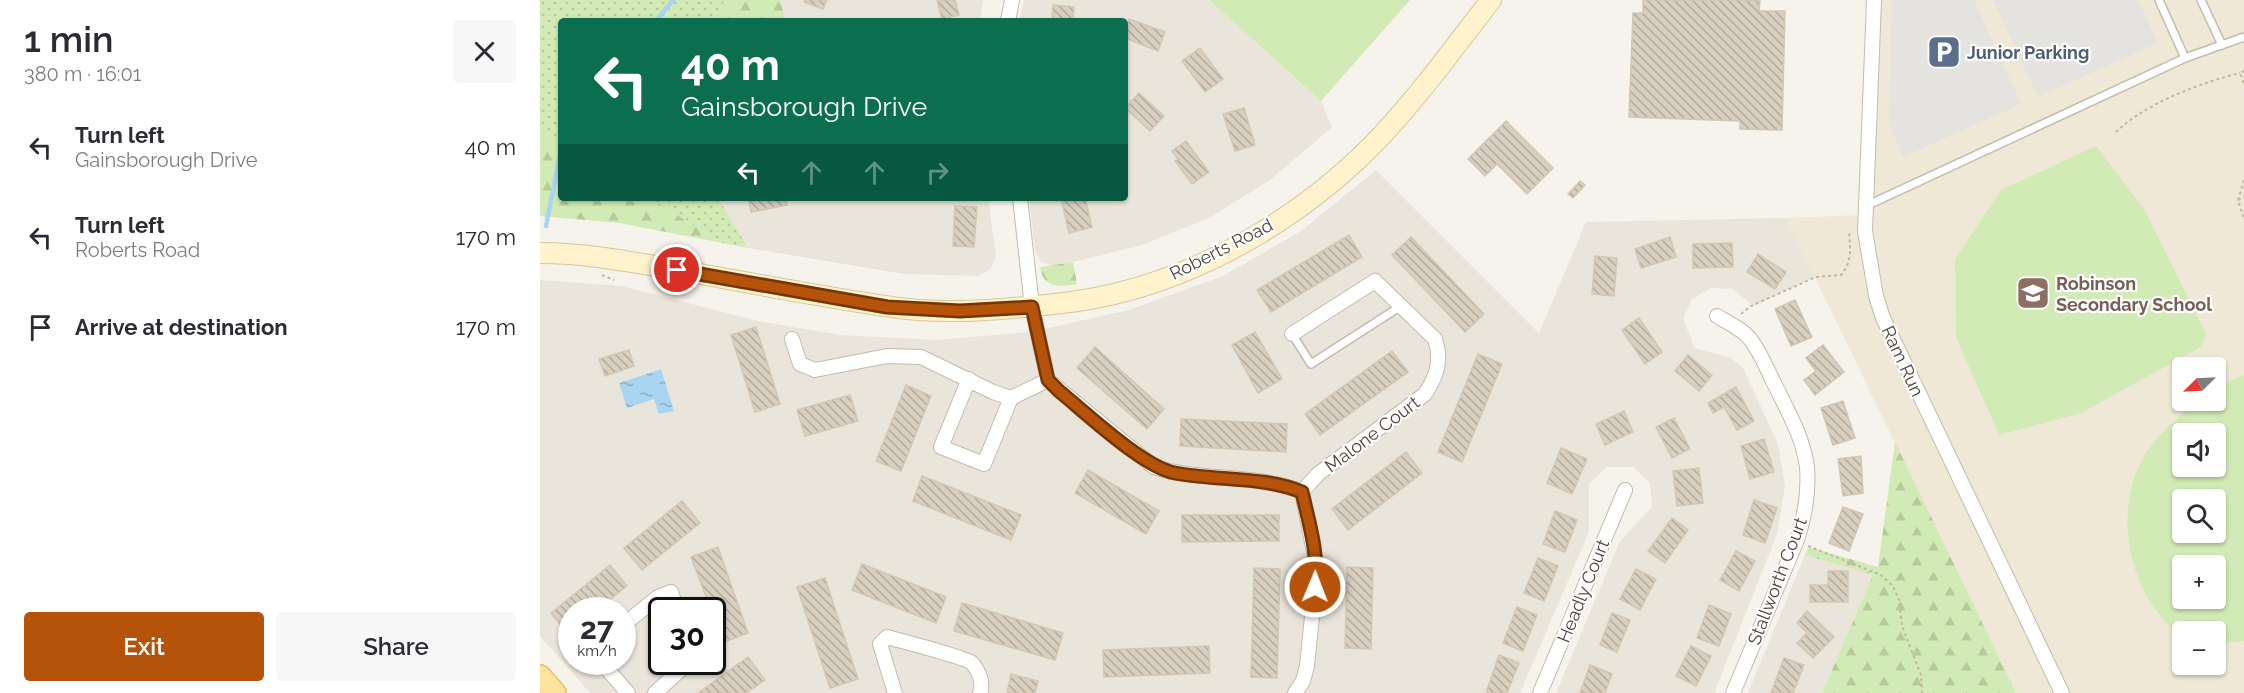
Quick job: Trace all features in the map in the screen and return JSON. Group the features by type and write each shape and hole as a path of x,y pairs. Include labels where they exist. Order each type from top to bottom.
{"main road":[{"name":"Roberts Road","path":"540,253 583,256 645,265 887,307 960,311 1032,307 1115,294 1197,265 1240,243 1314,196 1382,134 1491,0"},
{"path":"540,676 555,693"}],"street":[{"path":"1009,18 1012,0"},
{"name":"Ram Run","path":"1874,0 1865,207 1867,253 1883,318 2062,693"},
{"path":"1020,201 1032,307 1048,380 1154,467 1174,473 1284,485 1302,492 1317,567 1307,666 1303,681 1295,693"},
{"name":"Malone Court","path":"1292,334 1375,281 1434,339 1438,350 1439,365 1425,394 1318,474 1302,492"},
{"name":"Stallworth Court","path":"1723,320 1742,331 1754,345 1800,440 1807,467 1804,519 1797,542 1732,693"},
{"path":"792,339 800,364 815,370 887,356 921,357 1011,398"},
{"path":"969,379 941,447 984,464 1011,398 1048,380"},
{"name":"Headly Court","path":"1540,693 1625,490"},
{"path":"658,597 671,592 673,597"},
{"path":"636,615 648,605"},
{"path":"895,693 879,644 887,637 970,662 979,673 982,688 980,693"},
{"path":"612,675 628,693"},
{"path":"655,693 675,675"}],"lane":[{"path":"2159,0 2185,57"},
{"path":"2201,0 2222,45"},
{"path":"1865,207 2185,57 2244,37"},
{"path":"1292,334 1311,364 1401,306"}],"path":[{"path":"2116,132 2166,100 2219,78 2244,71"},
{"path":"2240,73 2244,84"},
{"path":"2244,180 2238,200 2244,219"},
{"path":"2238,200 2244,197"},
{"path":"1723,320 1816,277 1841,275 1848,267 1849,230"},
{"path":"1797,542 1881,575 1893,586 1899,600 1902,626 1921,675 1922,693"}],"shaded area":[{"path":"781,0 983,0 980,18 784,18"},
{"path":"1024,0 1209,0 1321,101 1332,127 1270,180 1211,217 1145,244 1073,262 1053,265 1041,262 1035,251 1029,201 1128,201 1128,18 1020,18"},
{"name":"Robinson Secondary School","path":"1870,0 2244,0 2244,693 2016,693 1786,218 1861,215"},
{"name":"Junior Parking","path":"1892,0 1974,0 2021,104 1903,157 1889,123"},
{"path":"1993,0 2138,0 2158,43 2038,97"},
{"path":"1376,170 1539,333 1586,222 1786,218 1815,277 1753,306 1733,289 1711,288 1692,299 1683,319 1695,348 1731,358 1743,368 1778,444 1785,486 1777,534 1714,693 1556,693 1620,541 1652,507 1650,483 1633,467 1606,467 1589,484 1589,532 1520,693 590,693 574,675 636,675 636,597 558,597 558,657 540,636 540,280 622,286 758,321 841,335 936,340 1030,332 1129,310 1223,276 1301,231"},
{"path":"720,201 988,201 996,256 991,269 978,276 904,274 748,248"},
{"path":"1805,555 1873,575 1822,693 1748,693"}],"green space":[{"path":"540,0 725,0 716,18 558,18 558,141 540,130"},
{"path":"725,0 781,0 784,18 716,18"},
{"path":"1209,0 1410,0 1321,101"},
{"path":"540,130 558,141 558,201 655,201 723,243 619,223 540,216"},
{"path":"2096,146 2144,209 2206,334 2201,347 2183,357 2172,357 2172,363 2081,413 1999,435 1956,337 1955,259 2001,190"},
{"path":"655,201 720,201 748,248 723,243"},
{"path":"1073,262 1077,284 1064,286 1049,283 1040,267"},
{"path":"2244,374 2244,641 2226,643 2226,621 2172,621 2172,628 2148,598 2137,573 2130,548 2127,521 2130,494 2138,469 2151,446 2167,428 2172,424 2172,477 2226,477 2226,423 2173,423 2186,411 2226,411 2226,384"},
{"path":"1895,442 2016,693 1822,693 1873,575 1805,555 1809,547 1878,567"}],"water":[{"path":"661,369 674,411 659,414 654,399 627,408 619,383"}],"building":[{"path":"805,0 827,0 823,9 804,2"},
{"path":"937,0 955,0 959,15 942,18"},
{"path":"1643,0 1760,0 1759,11 1785,11 1782,130 1740,129 1740,121 1629,117 1633,13 1643,13"},
{"path":"1053,5 1074,7 1073,18 1052,18"},
{"path":"1129,19 1165,32 1158,51 1128,39"},
{"path":"1200,48 1223,79 1205,92 1182,61"},
{"path":"1139,93 1164,116 1150,131 1128,111 1128,105"},
{"path":"1244,108 1255,145 1235,151 1223,114"},
{"path":"1506,121 1553,168 1527,194 1497,164 1485,176 1468,159"},
{"path":"1186,141 1209,172 1192,184 1175,161 1178,159 1172,151"},
{"path":"1580,181 1585,185 1573,198 1568,194"},
{"path":"749,201 786,201 787,205 751,212"},
{"path":"1062,201 1086,201 1092,227 1069,233"},
{"path":"955,206 977,207 974,247 953,246"},
{"path":"1349,235 1362,257 1271,312 1257,290"},
{"path":"1411,237 1484,314 1465,332 1392,255"},
{"path":"1670,237 1676,257 1641,268 1635,249"},
{"path":"1732,243 1733,267 1693,268 1693,244"},
{"path":"1758,254 1786,272 1775,289 1747,272"},
{"path":"1595,256 1617,258 1614,296 1592,294"},
{"path":"1795,300 1812,337 1791,346 1775,309"},
{"path":"1639,318 1662,352 1645,364 1622,330"},
{"path":"756,327 780,404 755,412 731,335"},
{"path":"1255,332 1282,379 1258,393 1232,345"},
{"path":"1823,345 1844,372 1815,395 1804,380 1816,371 1806,358"},
{"path":"1095,347 1164,409 1147,429 1077,368"},
{"path":"629,350 634,366 605,376 599,359"},
{"path":"1392,351 1408,372 1320,435 1305,414"},
{"path":"1478,354 1502,364 1462,462 1438,452"},
{"path":"1688,355 1712,375 1699,391 1675,371"},
{"path":"906,385 931,396 901,471 876,461"},
{"path":"1736,387 1754,421 1737,430 1724,407 1713,413 1708,403"},
{"path":"850,395 858,421 805,436 797,410"},
{"path":"1843,401 1855,438 1833,445 1821,408"},
{"path":"1624,411 1633,432 1605,445 1596,424"},
{"path":"1674,418 1690,449 1672,458 1656,427"},
{"path":"1181,419 1287,424 1286,452 1180,446"},
{"path":"1764,439 1774,472 1750,479 1741,446"},
{"path":"1561,448 1587,459 1572,494 1547,483"},
{"path":"1406,452 1422,473 1348,530 1332,509"},
{"path":"1861,456 1863,493 1843,496 1838,459"},
{"path":"1699,468 1703,503 1677,506 1673,471"},
{"path":"1088,470 1159,511 1146,534 1075,493"},
{"path":"922,476 1021,515 1011,540 913,501"},
{"path":"1754,500 1777,508 1765,543 1743,535"},
{"path":"682,501 700,523 642,570 624,548"},
{"path":"1843,507 1863,514 1849,551 1829,543"},
{"path":"1555,511 1577,520 1565,552 1543,544"},
{"path":"1182,515 1279,515 1279,541 1182,542"},
{"path":"1672,518 1688,530 1665,563 1648,551"},
{"path":"718,547 748,633 726,641 726,597 706,597 691,557"},
{"path":"1736,551 1755,561 1739,591 1720,580"},
{"path":"1538,558 1558,566 1544,601 1524,593"},
{"path":"862,564 946,597 936,623 852,590"},
{"path":"610,565 627,586 613,597 571,597"},
{"path":"1347,567 1373,568 1371,649 1345,648"},
{"path":"1254,568 1280,569 1277,678 1251,677"},
{"path":"1636,569 1656,579 1640,610 1620,599"},
{"path":"1828,571 1848,571 1848,602 1810,602 1810,585 1828,585"},
{"path":"825,578 858,679 830,688 797,587"},
{"path":"962,603 1063,633 1055,660 954,631"},
{"path":"1709,605 1731,614 1719,646 1697,638"},
{"path":"558,607 558,622 551,613"},
{"path":"1517,607 1537,615 1523,651 1503,643"},
{"path":"1807,611 1834,637 1813,658 1797,643 1807,633 1797,623"},
{"path":"1612,613 1630,620 1617,652 1600,645"},
{"path":"1209,646 1210,673 1104,677 1103,650"},
{"path":"1691,646 1711,656 1696,686 1676,676"},
{"path":"1499,655 1519,663 1507,693 1486,693"},
{"path":"748,657 765,680 746,693 698,693"},
{"path":"1784,658 1804,665 1793,693 1771,693"},
{"path":"1590,665 1612,674 1605,693 1580,693"},
{"path":"1011,674 1038,681 1035,693 1007,693"}],"waterway":[{"path":"658,18 673,0"},
{"path":"546,226 558,164"}],"place":[{"name":"Junior Parking","path":"1944,52"},
{"name":"Robinson Secondary School","path":"2033,293"}],"route":[{"path":"677,270 887,307 938,311 981,311 1032,307 1048,380 1154,467 1174,473 1284,485 1302,492 1315,551 1317,567 1315,587"}]}
